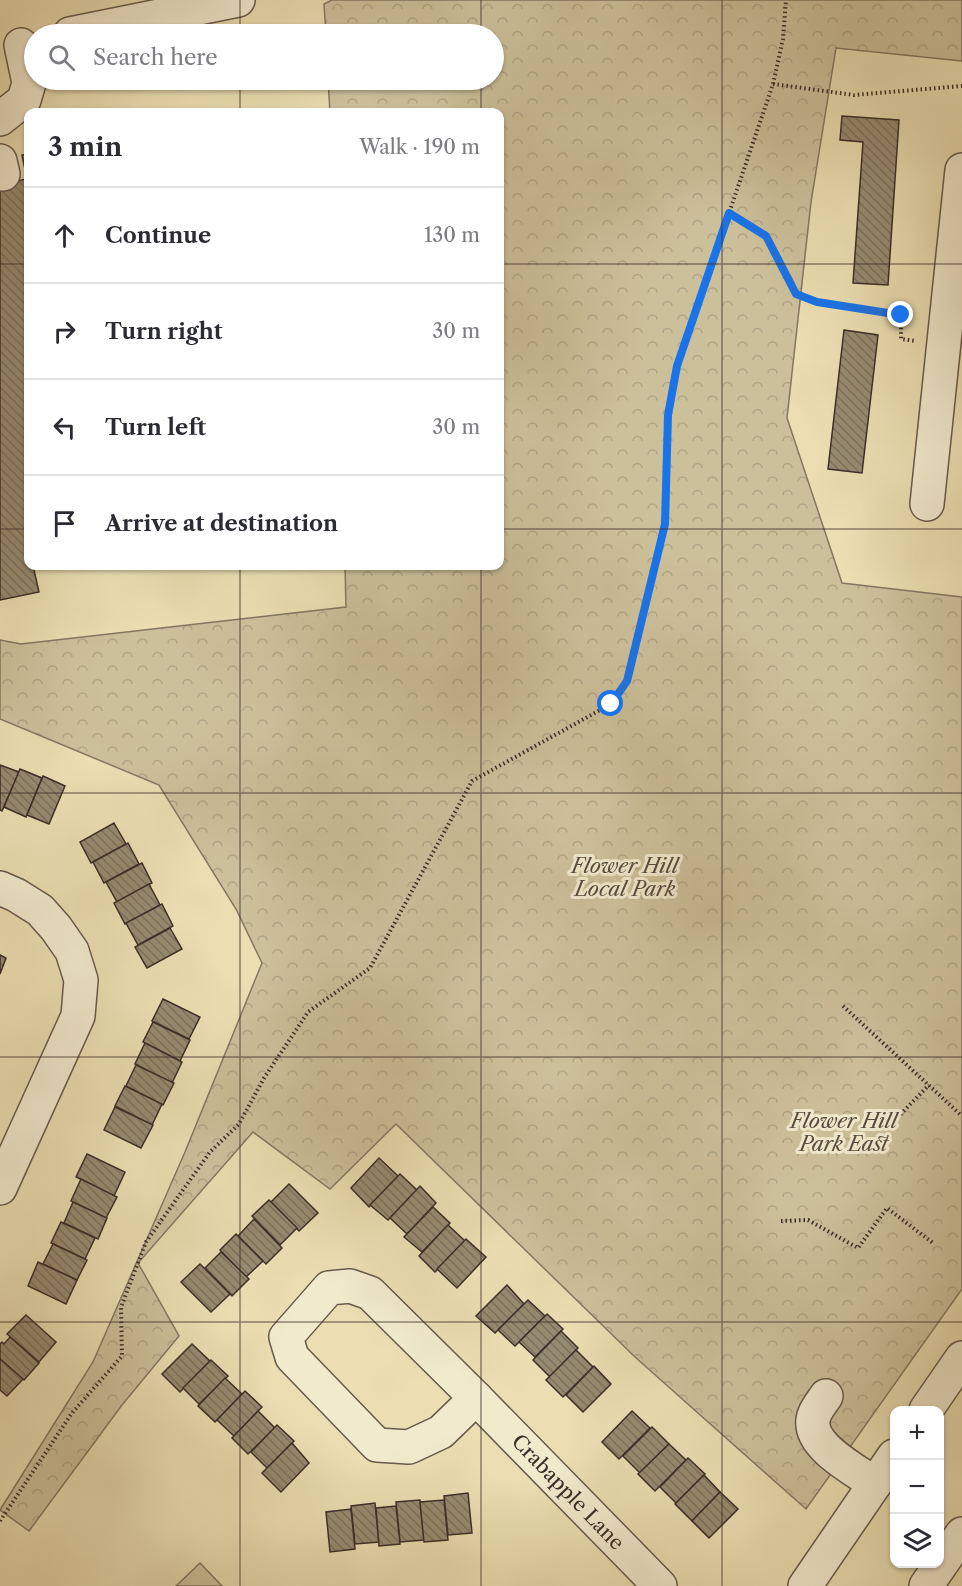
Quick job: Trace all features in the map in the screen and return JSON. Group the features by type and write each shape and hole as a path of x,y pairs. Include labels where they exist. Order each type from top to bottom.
{"street":[{"path":"119,24 238,0"},
{"path":"18,45 24,66"},
{"path":"0,119 24,100 27,90"},
{"path":"927,504 951,330 962,170"},
{"path":"0,888 40,910 56,928 72,951 81,980 78,1016 0,1188"},
{"name":"Crabapple Lane","path":"476,1398 441,1432 409,1447 377,1445 292,1357 286,1337 329,1288 350,1286 370,1293 476,1398 660,1586"},
{"path":"929,1406 962,1358"},
{"path":"826,1396 815,1414 813,1426 821,1446 875,1484"},
{"path":"805,1586 891,1460"},
{"path":"927,1586 962,1534"}],"path":[{"path":"0,1521 72,1413 122,1356 121,1307 146,1242 210,1152 239,1124 264,1078 308,1012 370,968 472,781 611,704 627,681 665,524 668,415 677,366 773,84 783,39 786,0"},
{"path":"773,84 854,95 962,86"},
{"path":"729,213 766,236 796,294 817,302 901,315 901,339 951,330"},
{"path":"843,1006 962,1116"},
{"path":"891,1124 929,1085"},
{"path":"781,1221 808,1220 858,1248 887,1208 933,1243"}],"green space":[{"name":"Flower Hill Local Park","path":"332,0 962,0 962,61 836,48 811,202 787,418 842,583 962,597 962,1289 806,1509 635,1357 396,1124 330,1189 253,1132 138,1263 179,1336 122,1405 29,1531 0,1510 93,1362 185,1152 262,963 236,909 159,785 0,719 0,640 21,644 346,607 345,570 504,570 504,108 330,108 329,90 504,90 504,24 325,24 324,4"},
{"path":"200,1563 222,1586 176,1586"}],"building":[{"path":"842,116 899,120 888,285 853,283 863,142 840,140"},
{"path":"24,180 24,570 34,570 39,592 0,600 0,184"},
{"path":"844,330 878,335 862,473 828,469"},
{"path":"0,765 19,772 2,811 0,810"},
{"path":"20,769 42,778 26,817 4,807"},
{"path":"43,776 65,786 49,824 27,815"},
{"path":"114,823 126,844 91,863 80,842"},
{"path":"128,843 139,864 104,883 93,862"},
{"path":"142,863 152,883 117,902 106,882"},
{"path":"149,884 160,905 125,924 114,903"},
{"path":"162,904 173,926 138,945 126,923"},
{"path":"170,928 182,949 147,968 135,947"},
{"path":"0,955 6,958 0,974"},
{"path":"163,999 200,1017 189,1039 152,1021"},
{"path":"153,1022 190,1040 180,1061 143,1042"},
{"path":"145,1043 182,1062 172,1083 135,1064"},
{"path":"136,1065 174,1083 163,1105 126,1086"},
{"path":"125,1086 162,1104 152,1125 115,1106"},
{"path":"115,1107 153,1125 141,1148 104,1130"},
{"path":"87,1154 125,1172 114,1196 76,1177"},
{"path":"379,1158 398,1176 369,1207 351,1188"},
{"path":"400,1174 417,1190 388,1220 370,1205"},
{"path":"81,1179 117,1197 106,1218 71,1201"},
{"path":"289,1184 318,1213 299,1231 271,1202"},
{"path":"420,1186 436,1203 407,1234 390,1218"},
{"path":"269,1200 297,1228 280,1245 252,1216"},
{"path":"73,1202 107,1218 98,1239 64,1223"},
{"path":"433,1207 450,1223 422,1252 404,1237"},
{"path":"254,1219 282,1248 266,1264 238,1236"},
{"path":"61,1222 95,1238 85,1259 51,1243"},
{"path":"448,1225 465,1241 435,1272 419,1256"},
{"path":"236,1234 263,1261 246,1277 220,1250"},
{"path":"466,1239 486,1257 457,1288 437,1269"},
{"path":"53,1244 87,1260 77,1280 43,1264"},
{"path":"221,1252 249,1279 232,1296 205,1268"},
{"path":"38,1262 77,1280 66,1304 28,1286"},
{"path":"200,1264 230,1294 211,1312 181,1282"},
{"path":"507,1285 524,1304 495,1333 476,1316"},
{"path":"528,1300 545,1316 515,1346 498,1330"},
{"path":"547,1314 563,1329 535,1357 519,1342"},
{"path":"26,1315 56,1342 39,1362 7,1334"},
{"path":"561,1331 578,1348 550,1377 533,1360"},
{"path":"10,1337 39,1363 24,1380 0,1359 0,1344 2,1342 4,1344"},
{"path":"192,1344 210,1361 180,1392 162,1374"},
{"path":"576,1350 593,1367 563,1397 546,1380"},
{"path":"0,1359 23,1379 7,1396 0,1390"},
{"path":"211,1360 228,1376 199,1404 183,1388"},
{"path":"594,1366 611,1384 583,1412 566,1395"},
{"path":"225,1378 242,1394 215,1422 198,1406"},
{"path":"245,1391 262,1407 234,1436 217,1420"},
{"path":"258,1411 275,1428 248,1454 232,1438"},
{"path":"632,1411 650,1428 619,1459 602,1442"},
{"path":"277,1425 294,1441 267,1468 251,1452"},
{"path":"652,1427 669,1444 640,1473 623,1456"},
{"path":"292,1443 309,1463 281,1492 262,1473"},
{"path":"669,1444 686,1460 655,1491 638,1474"},
{"path":"688,1458 705,1474 676,1503 660,1487"},
{"path":"704,1475 720,1492 692,1521 675,1504"},
{"path":"720,1492 738,1509 709,1538 692,1521"},
{"path":"468,1493 472,1533 448,1535 444,1496"},
{"path":"420,1500 424,1540 400,1542 396,1502"},
{"path":"444,1500 448,1540 424,1542 420,1502"},
{"path":"375,1503 379,1542 355,1544 351,1506"},
{"path":"396,1506 400,1544 379,1546 376,1508"},
{"path":"351,1509 355,1549 330,1552 326,1512"}],"route":[{"path":"611,704 627,681 665,524 668,415 677,366 729,213 766,236 796,294 817,302 901,315"}],"park label":[{"name":"Flower Hill Park East","path":"844,1132"}]}
